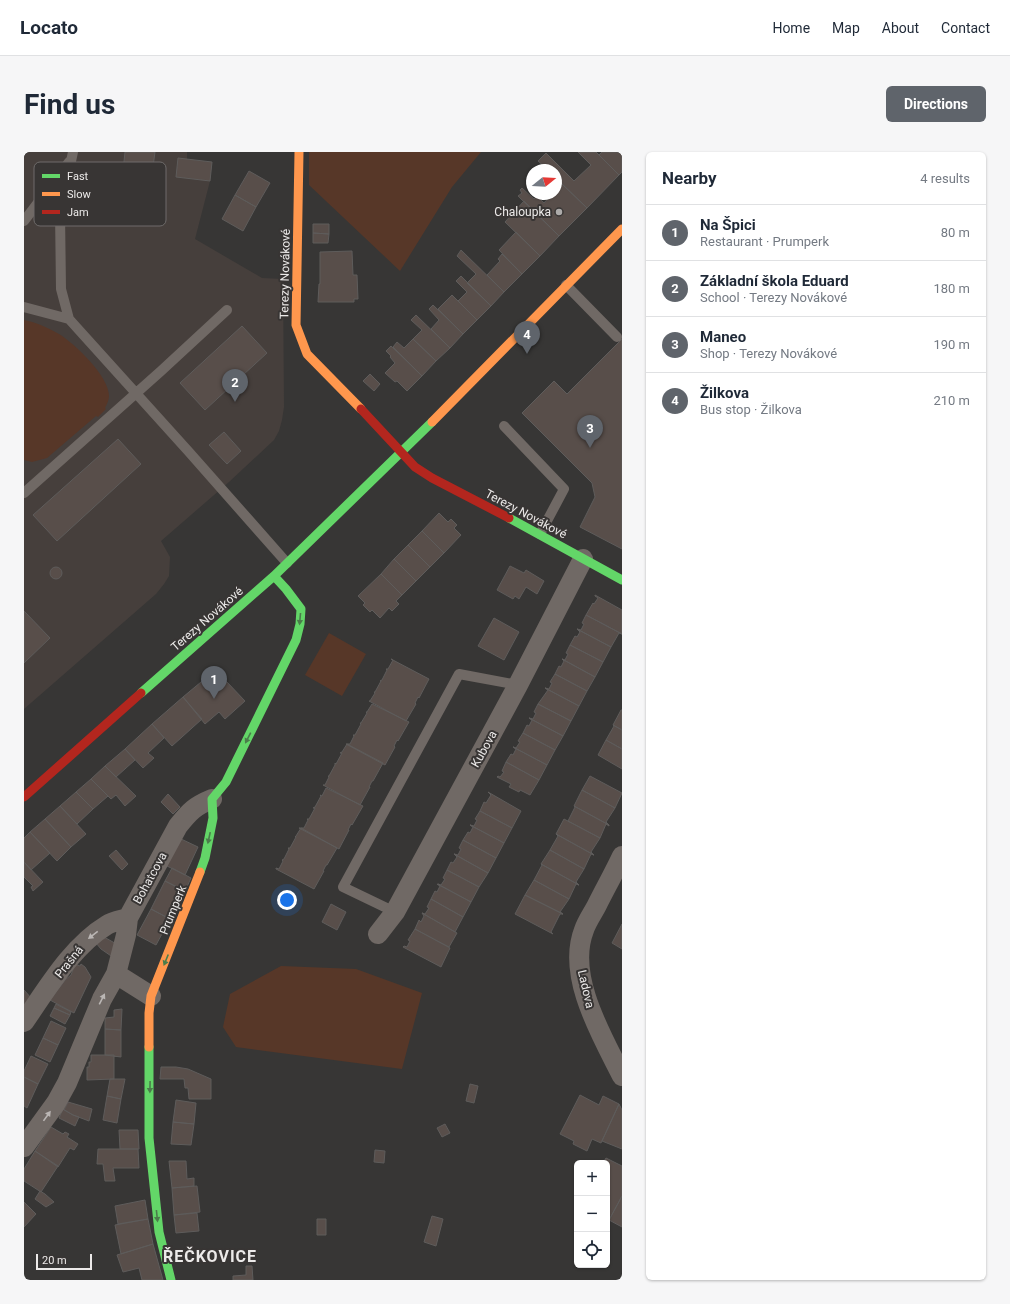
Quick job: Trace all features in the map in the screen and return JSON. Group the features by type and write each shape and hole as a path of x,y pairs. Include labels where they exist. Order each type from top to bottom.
{"street":[{"name":"Terezy Novákové","path":"299,152 296,325 307,354 415,467 432,478 540,534 622,580"},
{"path":"401,453 622,229"},
{"name":"Terezy Novákové","path":"24,797 274,576 401,453"},
{"name":"Kubova","path":"378,934 395,912 518,685 583,559"},
{"path":"212,799 226,782 296,640 300,624 301,609 274,576"},
{"name":"Bohatcova","path":"24,1147 56,1103 67,1083 102,999 116,974 126,935 128,918 178,826 188,813 199,805 212,799"},
{"name":"Prumperk","path":"171,1280 159,1232 149,1138 151,996 195,888 205,858 213,818 212,799"},
{"name":"Ladova","path":"622,856 584,930 580,949 580,966 586,996 594,1022 622,1076"},
{"name":"Prašná","path":"24,1022 67,962 87,940 109,924 128,918"},
{"path":"116,974 151,996"}],"lane":[{"path":"24,221 34,207"},
{"path":"60,226 61,289 69,320 287,563"},
{"path":"566,285 617,337"},
{"path":"24,307 69,320"},
{"path":"24,493 227,310"},
{"path":"504,426 564,489 540,534"},
{"path":"395,912 343,887 459,674 518,685"}],"shaded area":[{"path":"24,152 187,152 187,159 212,162 210,181 195,239 262,278 283,279 284,407 279,431 274,440 229,482 161,541 170,557 169,576 156,594 24,709"},
{"path":"309,152 481,152 452,187 400,271 309,185"},
{"path":"24,320 59,334 74,345 97,370 108,388 109,396 106,409 98,417 96,416 47,458 32,462 24,460"},
{"path":"329,633 366,654 342,696 305,675"},
{"path":"281,966 356,969 422,993 402,1069 236,1047 223,1027 230,994"}],"building":[{"path":"125,152 155,152 154,162 124,162"},
{"path":"578,152 596,152 619,175 587,208 562,184 562,169 574,181 591,165"},
{"path":"602,152 622,152 622,172 619,175 599,155"},
{"path":"546,153 557,164 541,164 538,161"},
{"path":"178,158 212,162 210,181 176,177"},
{"path":"249,171 270,183 256,207 235,195"},
{"path":"562,184 587,208 559,236 518,196 522,193 520,190 522,188 526,192 526,200 541,200 544,203 547,200 562,200"},
{"path":"235,195 256,207 243,231 222,219"},
{"path":"524,201 559,236 540,256 505,222"},
{"path":"313,224 329,224 329,234 313,233"},
{"path":"516,232 540,256 522,274 499,250"},
{"path":"313,233 329,234 328,243 313,243"},
{"path":"461,250 504,292 491,306 467,283 476,274 457,256"},
{"path":"352,251 353,275 357,275 358,299 354,299 354,302 318,302 320,284 320,252"},
{"path":"502,254 522,274 504,292 487,275 500,261 498,259"},
{"path":"461,276 491,306 477,320 458,301 467,292 456,281"},
{"path":"452,295 477,320 463,334 438,309"},
{"path":"433,305 463,334 450,348 431,329 439,320 429,309"},
{"path":"416,315 450,348 436,361 413,339 422,330 411,320"},
{"path":"242,326 267,353 205,410 180,383"},
{"path":"413,339 436,361 422,376 393,347 397,342 404,348"},
{"path":"622,339 622,549 580,527 595,497 592,483 522,413 554,381 567,394"},
{"path":"391,346 422,376 407,391 397,381 395,382 385,373 395,363 386,351"},
{"path":"370,374 380,384 374,391 363,381"},
{"path":"224,432 241,451 227,464 209,445"},
{"path":"118,439 141,464 57,541 33,515"},
{"path":"439,513 448,522 451,519 457,525 454,528 461,535 444,553 422,531"},
{"path":"422,531 444,553 430,567 408,545"},
{"path":"408,545 430,567 416,581 394,559"},
{"path":"394,559 416,581 402,595 381,574"},
{"path":"510,566 524,573 526,570 544,581 537,594 526,587 519,599 515,596 513,599 497,590"},
{"path":"54,567 58,567 62,573 58,579 54,579 50,575 50,571"},
{"path":"381,574 402,595 396,601 399,604 392,611 389,608 380,618 372,610 370,612 363,605 365,603 358,596"},
{"path":"595,595 622,610 622,634 586,615 593,603 594,604 598,598"},
{"path":"24,611 50,638 24,663"},
{"path":"586,615 622,634 619,633 611,647 577,629 581,630 584,624 582,623"},
{"path":"494,618 519,632 504,660 478,646"},
{"path":"577,629 611,647 603,662 570,645 575,636 577,637 580,632"},
{"path":"570,645 603,662 595,677 562,659 565,660 568,654 566,653"},
{"path":"562,659 595,677 587,691 555,674 559,666 561,667 564,661"},
{"path":"393,660 429,679 406,721 369,701 382,680 387,670 386,669 388,669"},
{"path":"213,672 224,683 226,681 245,701 225,719 219,712 205,724 183,697"},
{"path":"555,674 587,691 579,706 545,688 549,689 552,683 550,682"},
{"path":"545,688 579,706 571,721 538,704 548,690"},
{"path":"183,697 202,719 172,746 152,724"},
{"path":"372,704 409,722 398,741 397,740 394,746 395,747 385,765 346,744 350,744 354,736 353,735 355,735 361,724 360,723 367,713 366,712"},
{"path":"538,704 571,721 563,736 529,718 533,719 536,713 534,712"},
{"path":"622,710 622,730 613,725"},
{"path":"529,718 563,736 555,750 523,733 527,725 529,726 532,720"},
{"path":"152,724 164,738 148,753 154,758 143,768 125,749"},
{"path":"613,725 622,730 622,749 606,740 614,726"},
{"path":"523,733 555,750 547,765 513,747 516,748"},
{"path":"606,740 622,749 622,769 598,755"},
{"path":"347,744 383,763 360,805 323,785 325,785 329,777 328,776 342,753 340,753"},
{"path":"513,747 547,765 539,780 506,762 511,754 513,755 516,749"},
{"path":"125,749 135,760 116,777 105,766"},
{"path":"506,762 539,780 530,795 509,787 511,784 497,777 500,777 504,772 502,771"},
{"path":"105,766 136,796 125,806 116,795 111,799 91,779"},
{"path":"590,776 622,793 615,808 582,790"},
{"path":"91,779 108,796 93,809 76,792"},
{"path":"326,788 363,806 352,825 351,824 339,849 299,828 304,828 308,820 307,819 309,819 315,808 313,808 321,796 320,795 322,796"},
{"path":"582,790 615,808 606,822 609,825 574,806"},
{"path":"76,792 93,809 77,824 60,806"},
{"path":"488,792 521,811 512,828 480,811 484,802 486,803 491,795"},
{"path":"168,794 180,807 173,814 161,802"},
{"path":"60,806 86,834 71,847 45,819"},
{"path":"574,806 609,825 606,824 600,838 568,821 575,807"},
{"path":"480,811 512,828 504,843 470,825 474,826 477,820 475,819"},
{"path":"45,819 71,847 57,861 30,832"},
{"path":"564,819 600,838 591,852 594,855 556,834"},
{"path":"470,825 504,843 496,858 463,840 468,832 470,833 473,827"},
{"path":"301,828 337,848 326,865 314,889 276,869 279,869 283,861 282,860 289,849 288,848 290,848"},
{"path":"30,832 50,853 31,870 24,862 24,838"},
{"path":"556,834 594,855 591,854 584,869 550,850 558,836"},
{"path":"179,838 198,847 185,875 165,865"},
{"path":"463,840 496,858 488,873 454,854 458,855 461,849 459,848"},
{"path":"116,850 128,864 122,870 109,856"},
{"path":"550,850 584,869 576,882 579,885 541,864"},
{"path":"454,854 488,873 479,887 447,870 451,862 453,863 457,857"},
{"path":"24,862 43,882 33,891 31,887 33,886 24,877"},
{"path":"541,864 579,885 576,884 569,899 534,880 542,865"},
{"path":"172,868 191,878 185,891 165,881"},
{"path":"447,870 479,887 471,902 438,884 441,885 445,879 443,878"},
{"path":"534,880 569,899 560,912 563,914 525,895"},
{"path":"165,881 185,891 170,919 151,909"},
{"path":"437,884 471,902 463,917 431,899 435,891 437,892 440,886"},
{"path":"525,895 563,914 560,914 551,932 553,934 515,914"},
{"path":"431,899 463,917 455,932 422,913 425,914 429,908 427,907"},
{"path":"331,904 346,912 337,930 322,922"},
{"path":"151,909 170,919 156,945 137,935"},
{"path":"422,913 457,933 449,947 415,929 419,920 421,922 424,916"},
{"path":"622,924 622,949 612,943"},
{"path":"415,929 450,948 441,967 403,947 407,947 410,941 408,940"},
{"path":"104,937 120,946 114,958 101,949 96,943"},
{"path":"75,964 80,966 81,964 85,967 91,977 74,1013 50,1000 66,979 71,975"},
{"path":"24,990 32,999 25,1005 24,1004"},
{"path":"56,1004 71,1012 70,1015 54,1008"},
{"path":"54,1008 70,1015 65,1024 50,1016"},
{"path":"122,1009 121,1030 105,1029 105,1018 114,1017 114,1010"},
{"path":"51,1021 66,1028 58,1045 43,1038"},
{"path":"105,1029 121,1030 121,1057 105,1055"},
{"path":"43,1038 58,1045 50,1062 35,1055"},
{"path":"91,1055 114,1055 114,1079 87,1080 87,1067 89,1067 89,1062 91,1062"},
{"path":"31,1056 48,1064 38,1084 24,1077 24,1071"},
{"path":"161,1067 188,1069 211,1079 211,1099 189,1099 188,1088 185,1088 184,1079 160,1079"},
{"path":"24,1077 38,1084 27,1108 24,1106"},
{"path":"110,1079 125,1079 121,1099 107,1096"},
{"path":"470,1084 478,1086 474,1103 466,1101"},
{"path":"580,1095 599,1105 603,1096 619,1104 601,1143 592,1139 587,1151 573,1144 574,1141 560,1134"},
{"path":"107,1096 121,1099 117,1123 103,1120"},
{"path":"176,1100 196,1103 194,1124 173,1122"},
{"path":"68,1102 92,1109 89,1121 64,1110"},
{"path":"619,1104 622,1110 622,1149 602,1141"},
{"path":"63,1109 79,1117 75,1126 59,1118"},
{"path":"173,1122 194,1124 191,1145 171,1144"},
{"path":"445,1124 450,1133 442,1137 437,1128"},
{"path":"51,1127 63,1134 65,1132 69,1134 67,1137 78,1144 74,1150 70,1148 58,1167 35,1151"},
{"path":"119,1130 138,1130 139,1149 120,1149"},
{"path":"98,1149 138,1149 139,1168 113,1168 115,1181 105,1181 103,1164 97,1164"},
{"path":"375,1150 385,1151 384,1163 374,1162"},
{"path":"35,1151 58,1166 41,1192 24,1181 24,1169"},
{"path":"610,1160 622,1166 622,1196 610,1218"},
{"path":"169,1161 186,1161 187,1179 194,1178 194,1186 172,1188"},
{"path":"197,1186 200,1212 174,1215 172,1188"},
{"path":"40,1191 54,1202 46,1207 35,1199"},
{"path":"622,1196 622,1227 610,1221"},
{"path":"145,1200 148,1219 118,1224 115,1206"},
{"path":"24,1202 36,1214 24,1227"},
{"path":"197,1213 199,1231 176,1233 174,1215"},
{"path":"432,1216 443,1219 436,1246 424,1242"},
{"path":"148,1219 153,1244 121,1254 115,1225"},
{"path":"317,1219 326,1219 326,1235 317,1235"},
{"path":"153,1244 163,1280 142,1280 139,1268 123,1272 117,1255"},
{"path":"246,1266 252,1266 253,1280 233,1280 233,1276 246,1275"}],"traffic: fast":[{"path":"141,693 274,576 432,422"},
{"path":"509,518 622,580"},
{"path":"200,872 205,858 213,818 212,799 226,782 296,640 300,624 301,609 274,576"},
{"path":"149,1047 149,1138 159,1232 171,1280"}],"traffic: slow":[{"path":"299,152 296,325 307,354 361,409"},
{"path":"432,422 622,229"},
{"path":"149,1047 149,1013 151,996 200,872"}],"traffic: jam":[{"path":"361,409 415,467 432,478 509,518"},
{"path":"24,797 141,693"}],"place":[{"name":"Chaloupka","path":"559,212"},
{"name":"Žilkova","path":"527,354"},
{"name":"Základní škola Eduard","path":"235,402"},
{"name":"Maneo","path":"590,448"},
{"name":"Na Špici","path":"214,699"}],"district":[{"name":"ŘEČKOVICE","path":"210,1256"}]}
